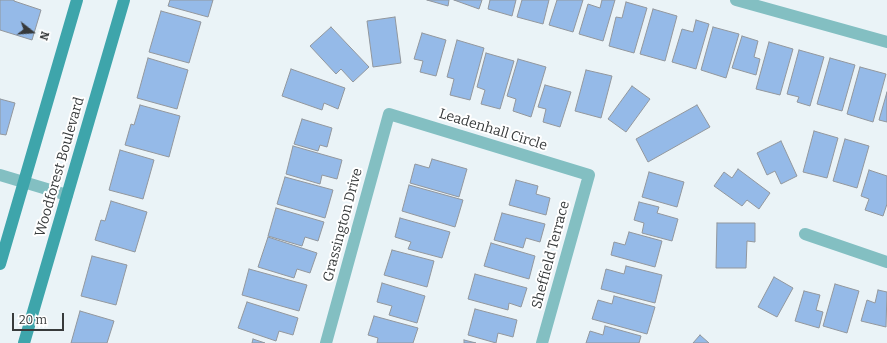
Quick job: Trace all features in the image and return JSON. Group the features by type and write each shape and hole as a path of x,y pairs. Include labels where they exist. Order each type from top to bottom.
{"main road":[{"path":"0,264 77,0"},
{"name":"Woodforest Boulevard","path":"24,343 124,0"}],"street":[{"path":"736,0 887,42"},
{"name":"Leadenhall Circle","path":"389,114 589,175"},
{"name":"Grassington Drive","path":"326,343 389,114"},
{"path":"0,175 67,195"},
{"name":"Sheffield Terrace","path":"542,343 589,175"},
{"path":"805,234 887,262"}],"building":[{"path":"0,0 14,0 41,10 32,40 0,30"},
{"path":"170,0 213,0 208,17 168,6"},
{"path":"427,0 449,0 448,6"},
{"path":"454,0 482,0 479,9"},
{"path":"490,0 516,0 512,16 488,9"},
{"path":"522,0 549,0 543,24 517,17"},
{"path":"557,0 583,0 573,32 549,25"},
{"path":"602,0 615,0 603,41 579,34 588,4 600,8"},
{"path":"626,2 647,8 634,53 609,46 616,17 622,18"},
{"path":"653,9 677,16 665,61 640,54"},
{"path":"161,11 201,22 189,63 149,52"},
{"path":"395,17 401,63 373,67 367,21"},
{"path":"696,20 709,24 696,69 672,62 682,29 693,32"},
{"path":"331,27 369,67 353,82 341,69 336,74 310,46"},
{"path":"713,27 739,34 726,78 701,70"},
{"path":"422,33 446,40 436,76 420,72 423,61 414,59"},
{"path":"742,36 758,41 754,57 760,59 756,75 732,68"},
{"path":"457,40 484,48 470,100 450,95 454,79 447,77"},
{"path":"769,42 793,49 780,95 756,89"},
{"path":"799,50 824,57 810,106 797,102 799,97 787,94"},
{"path":"486,53 514,61 500,109 481,104 485,90 477,87"},
{"path":"148,58 188,70 177,109 137,98"},
{"path":"830,58 855,65 842,111 817,104"},
{"path":"518,59 546,67 531,117 513,111 516,99 507,96"},
{"path":"860,67 886,74 873,122 847,114"},
{"path":"291,69 345,88 338,109 324,103 322,110 282,96"},
{"path":"586,70 612,76 601,118 575,111"},
{"path":"545,85 571,92 560,127 543,122 546,109 538,107"},
{"path":"632,86 650,99 626,132 608,119"},
{"path":"887,92 887,122 879,120"},
{"path":"0,99 15,103 6,135 0,134"},
{"path":"140,105 180,116 169,157 125,145 131,124 134,125"},
{"path":"697,105 710,127 648,162 636,139"},
{"path":"302,119 332,128 327,147 320,145 318,151 294,144"},
{"path":"814,131 838,138 827,178 803,172"},
{"path":"845,139 869,146 857,188 833,181"},
{"path":"781,141 797,176 781,184 775,171 767,175 757,153"},
{"path":"293,146 342,160 337,179 322,175 320,184 286,174"},
{"path":"120,150 154,160 143,199 109,190"},
{"path":"432,159 467,169 459,197 410,183 415,164 429,168"},
{"path":"738,169 770,193 759,209 747,200 742,206 714,186 724,172 732,178"},
{"path":"869,170 887,176 887,204 883,216 865,210 869,199 861,196"},
{"path":"649,172 684,182 677,207 642,197"},
{"path":"285,177 333,190 325,218 277,204"},
{"path":"516,180 538,186 536,194 550,198 546,215 509,205"},
{"path":"409,185 463,200 455,227 402,211"},
{"path":"111,201 147,212 135,252 95,240 101,220 105,221"},
{"path":"639,202 659,207 657,213 678,219 672,241 642,233 644,223 634,220"},
{"path":"276,208 324,222 318,241 305,237 302,246 268,236"},
{"path":"502,213 545,224 540,242 526,238 523,248 494,240"},
{"path":"400,218 450,232 442,258 408,249 411,242 395,237"},
{"path":"717,223 755,223 755,242 747,241 746,268 716,268"},
{"path":"629,232 662,241 655,267 611,255 614,242 625,245"},
{"path":"268,237 317,253 310,273 297,269 294,278 258,267"},
{"path":"491,243 535,256 529,279 484,266"},
{"path":"392,250 434,261 427,287 384,275"},
{"path":"92,256 127,265 116,305 81,296"},
{"path":"626,266 662,275 655,303 601,289 606,269 624,274"},
{"path":"249,269 307,285 299,311 242,295"},
{"path":"475,274 527,288 521,307 509,303 508,310 468,299"},
{"path":"774,277 793,288 777,317 758,307"},
{"path":"382,283 425,296 417,323 389,315 392,306 377,302"},
{"path":"835,284 859,291 847,333 823,326"},
{"path":"878,290 887,292 886,327 861,321 867,300 875,303"},
{"path":"804,291 820,295 816,310 823,312 819,328 795,321"},
{"path":"614,296 655,307 647,334 592,319 598,300 612,304"},
{"path":"247,302 298,318 293,335 279,331 276,341 238,328"},
{"path":"475,309 517,320 513,337 498,333 496,343 468,335"},
{"path":"80,311 114,321 107,343 71,343"},
{"path":"374,316 418,328 413,343 377,343 378,338 368,335"},
{"path":"605,326 641,336 639,343 586,343 590,331 603,335"},
{"path":"700,335 709,343 693,343"},
{"path":"253,339 265,343 252,343"},
{"path":"464,340 476,343 464,343"}]}
